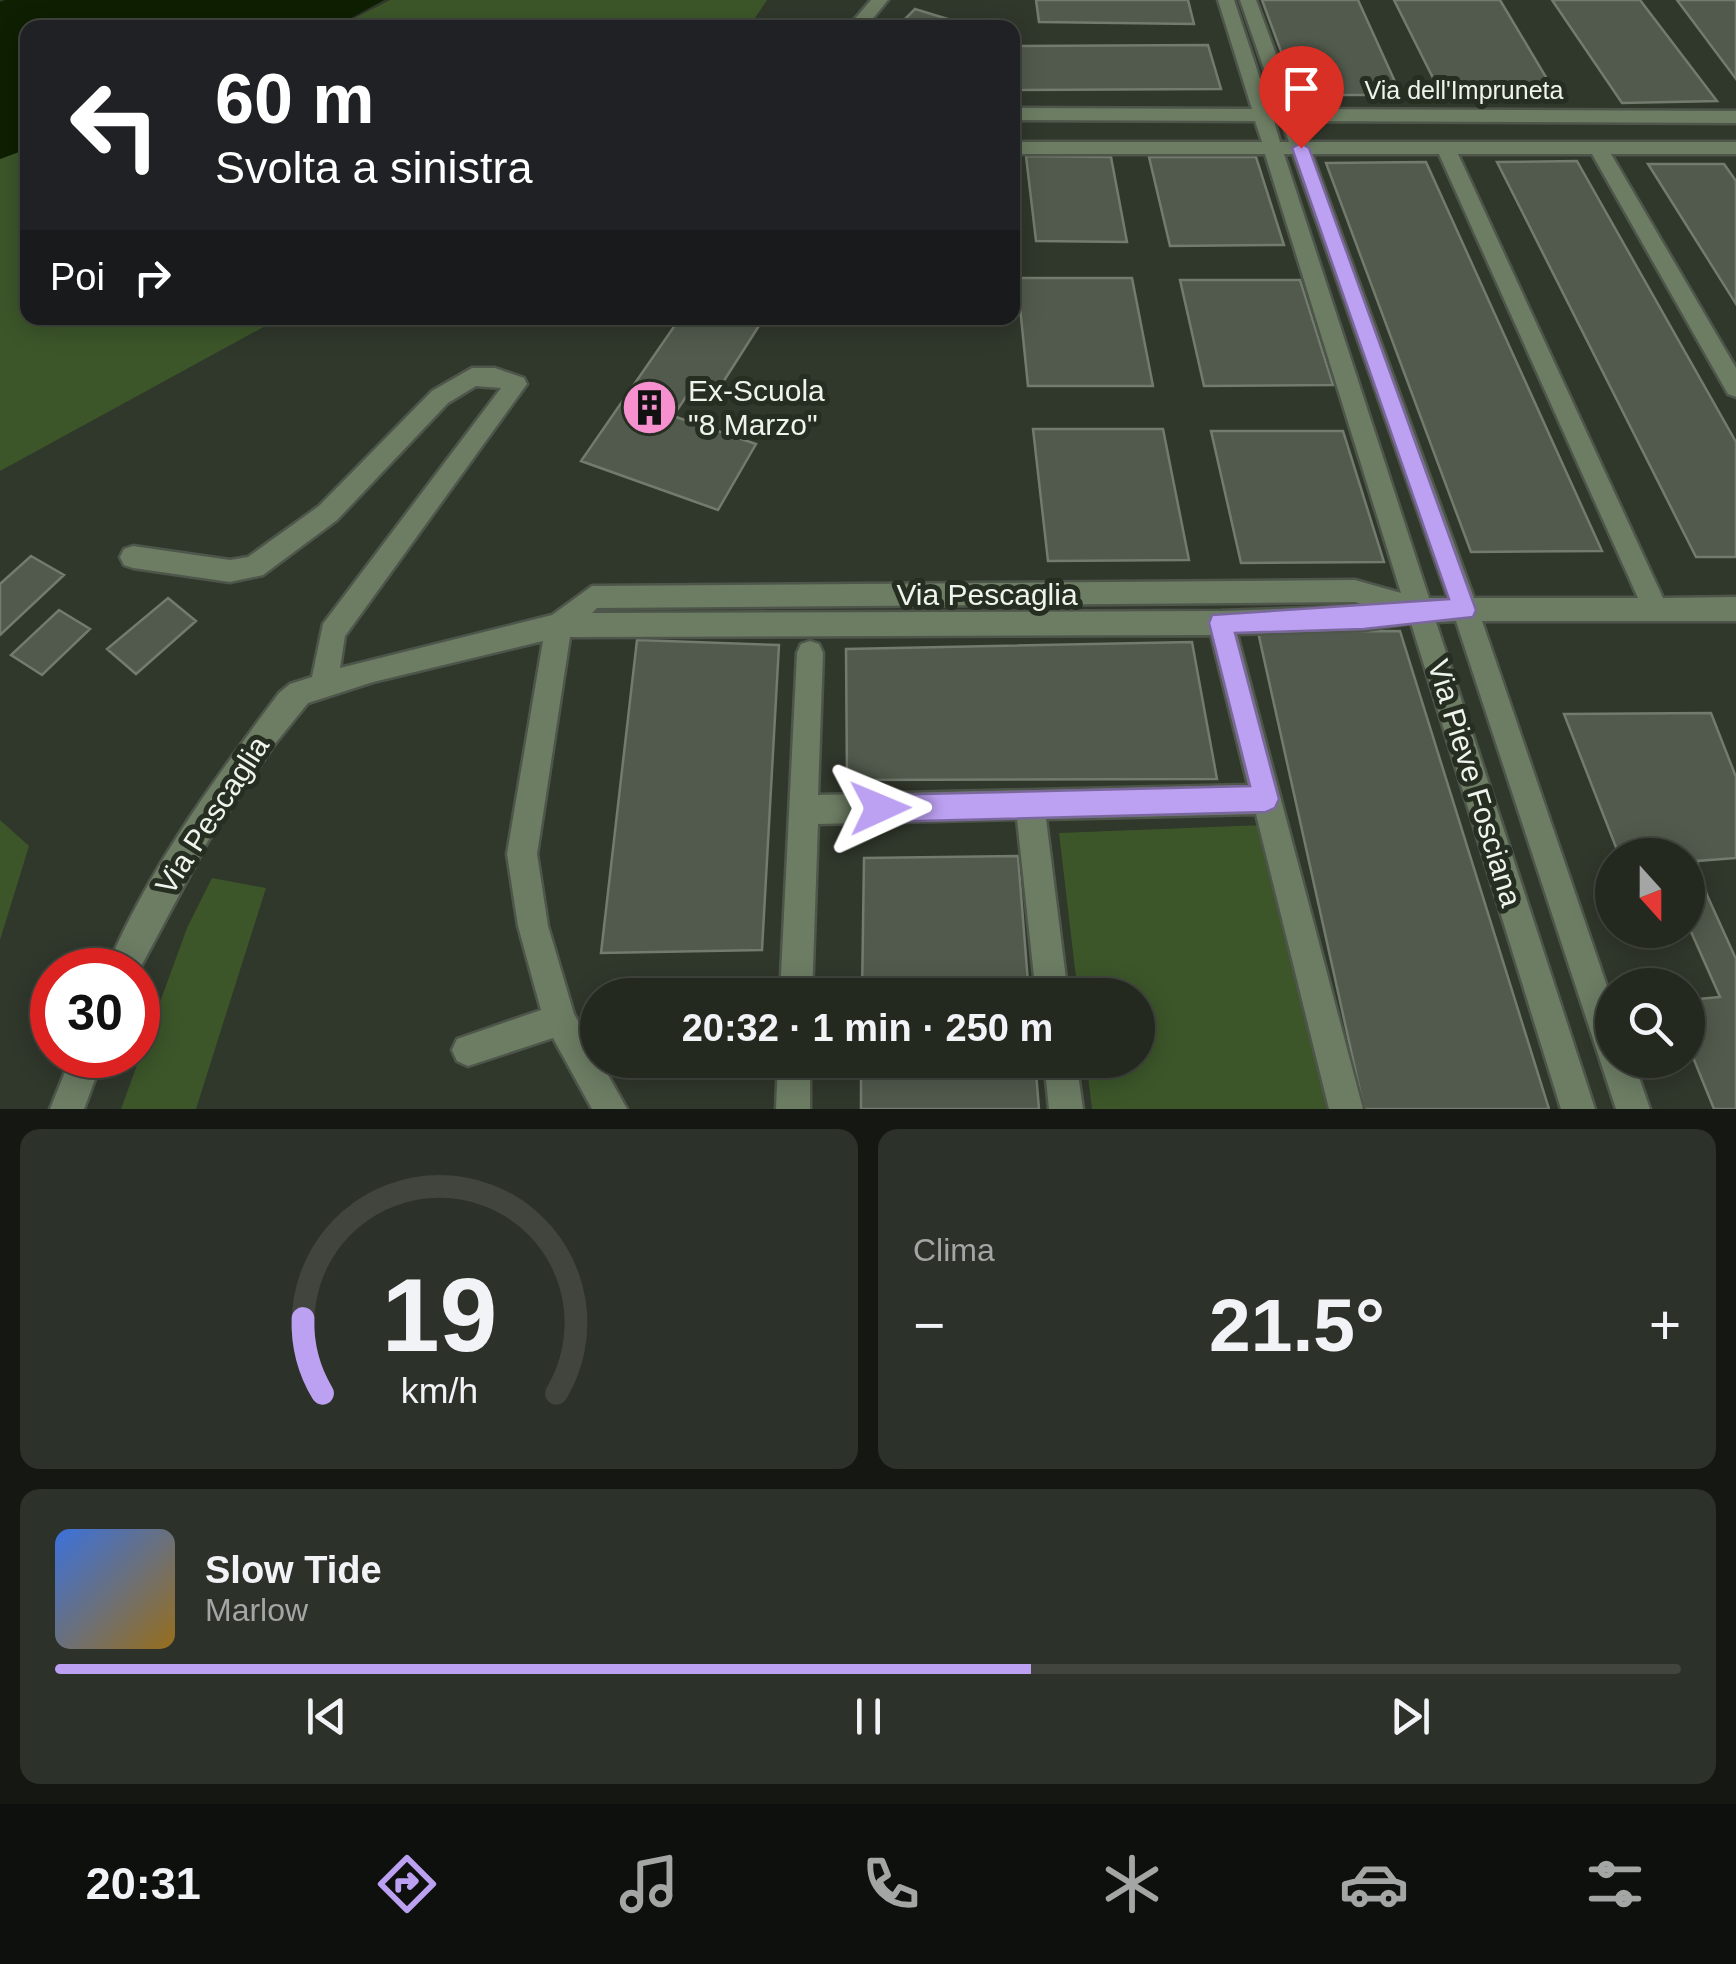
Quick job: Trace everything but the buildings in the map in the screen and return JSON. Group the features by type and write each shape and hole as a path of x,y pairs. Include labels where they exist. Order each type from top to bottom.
{"street":[{"path":"862,20 880,0"},
{"name":"Via Pieve Fosciana","path":"1226,0 1276,114 1301,148 1595,998"},
{"name":"Via Pieve Fosciana","path":"1248,0 1276,114 1274,148 1578,1109"},
{"name":"Via dell'Impruneta","path":"1020,114 1736,117"},
{"name":"Via dell'Impruneta","path":"1020,148 1736,148"},
{"path":"1445,148 1656,610"},
{"path":"1598,148 1736,388"},
{"path":"133,557 230,571 254,567 328,514 440,397 472,378 496,377 516,384 332,632 324,686"},
{"name":"Via Pescaglia","path":"559,625 592,597 1355,591 1422,610"},
{"name":"Via Pescaglia","path":"133,948 160,891 208,810 289,702 324,686 559,625 1221,623 1364,618 1422,610 1736,610"},
{"path":"1221,623 1346,1109"},
{"path":"559,625 522,854 532,926 560,1020 610,1109"},
{"path":"797,978 810,653"},
{"path":"806,810 1266,799"},
{"path":"1030,805 1050,978"},
{"path":"468,1050 560,1020"},
{"path":"66,1109 79,1078"},
{"path":"794,1078 794,1109"},
{"path":"1062,1078 1066,1109"},
{"path":"1623,1078 1633,1109"}],"shaded area":[{"path":"384,0 348,20 20,20 20,152 0,159 0,2"},
{"path":"390,0 767,0 754,20 351,20"},
{"path":"20,152 20,325 267,325 0,471 0,159"},
{"path":"0,820 29,846 0,940"},
{"path":"1264,825 1328,1109 1092,1109 1088,1078 1155,1078 1155,978 1076,978 1059,833"},
{"path":"212,878 266,888 196,1109 121,1109 132,1078 160,1078 160,1002 187,928"}],"place":[{"name":"Ex-Scuola \"8 Marzo\"","path":"649,407"}],"route":[{"path":"880,808 1266,799 1221,623 1464,610 1301,148"}]}
